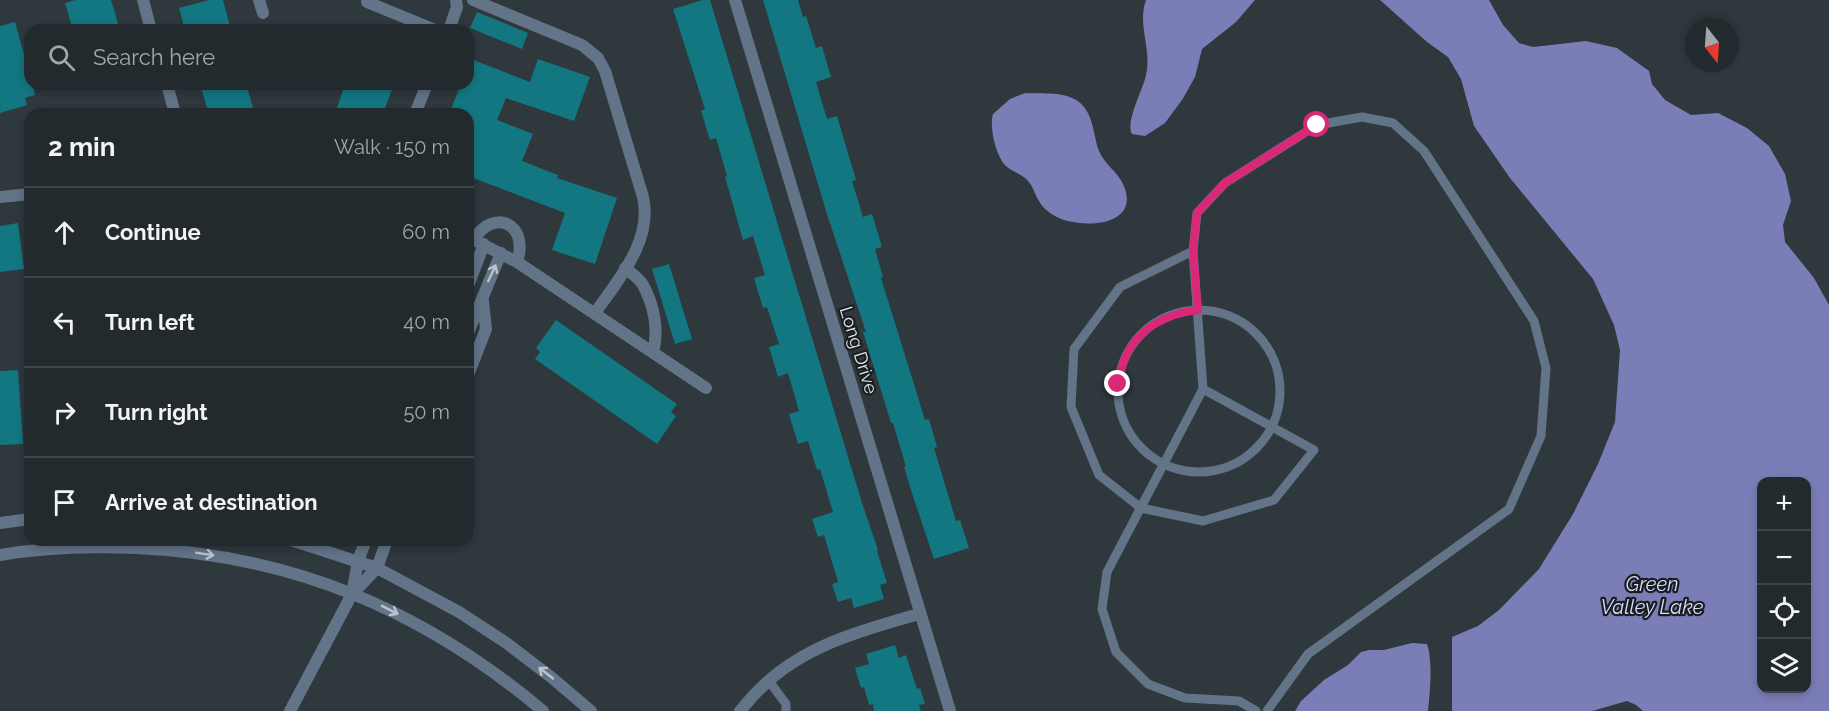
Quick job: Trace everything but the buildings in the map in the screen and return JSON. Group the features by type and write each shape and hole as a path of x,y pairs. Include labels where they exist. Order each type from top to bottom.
{"street":[{"path":"143,0 150,24"},
{"path":"259,0 263,13"},
{"path":"451,24 457,7 456,0"},
{"path":"473,0 493,3 582,45 602,63 646,213 641,236 625,268 595,313"},
{"name":"Long Drive","path":"735,0 950,711"},
{"path":"367,2 420,24"},
{"path":"169,90 174,108"},
{"path":"418,108 425,90"},
{"path":"0,197 24,195"},
{"path":"517,262 521,252 521,240 516,231 500,223 488,225 482,229 475,241 517,262 706,388"},
{"path":"474,347 486,329 483,300 486,284 501,253"},
{"path":"625,268 641,282 645,290 657,328 653,352"},
{"path":"474,310 483,300"},
{"path":"0,523 24,520"},
{"path":"310,546 377,568 459,612 505,642 591,711"},
{"path":"352,594 358,561 364,546"},
{"path":"290,711 352,594 377,568 385,546"},
{"path":"0,555 73,547 182,550 281,568 380,605 429,630 477,660 543,711"},
{"path":"740,711 769,681 808,653 832,641 919,614"}],"lane":[{"path":"1256,711 1239,701 1185,698 1148,684 1116,652 1102,609 1107,573 1203,389 1193,251 1197,213 1225,183 1317,125 1362,117 1393,123 1424,151 1534,321 1546,368 1541,436 1509,509 1308,654 1267,711"},
{"path":"1193,251 1120,287 1074,349 1071,407 1099,475 1141,508 1203,521 1274,500 1314,450 1203,389"},
{"path":"1198,310 1209,310 1234,317 1255,332 1271,352 1280,377 1280,402 1272,427 1256,450 1232,465 1205,472 1177,470 1165,465 1152,457 1132,438 1120,412 1118,384 1124,359 1138,337 1158,321 1183,312 1198,310"},
{"path":"769,681 786,704 786,711"}],"water":[{"path":"1146,0 1255,0 1236,22 1202,49 1195,77 1182,100 1165,123 1145,136 1132,134 1130,129 1146,75 1147,56 1143,19"},
{"name":"Green Valley Lake","path":"1380,0 1489,0 1503,25 1519,43 1533,47 1586,41 1617,48 1649,71 1652,84 1665,100 1691,115 1718,113 1747,128 1769,146 1785,174 1791,201 1783,225 1785,242 1814,278 1829,305 1829,711 1643,711 1627,701 1592,711 1452,711 1452,637 1478,626 1499,610 1539,569 1573,514 1598,464 1615,422 1620,350 1614,325 1593,279 1510,178 1474,126 1461,79 1448,57 1427,42"},
{"path":"1025,93 1067,96 1079,102 1088,112 1099,151 1118,175 1127,198 1124,209 1117,217 1106,221 1079,223 1055,216 1039,202 1029,182 1002,162 993,134 993,114 1010,99"},
{"path":"1412,643 1427,644 1429,651 1428,711 1295,711 1301,701 1324,680 1348,665 1361,652 1384,650"}],"route":[{"path":"1118,384 1124,359 1138,337 1158,321 1183,312 1198,310 1193,251 1197,213 1225,183 1317,125"}]}
